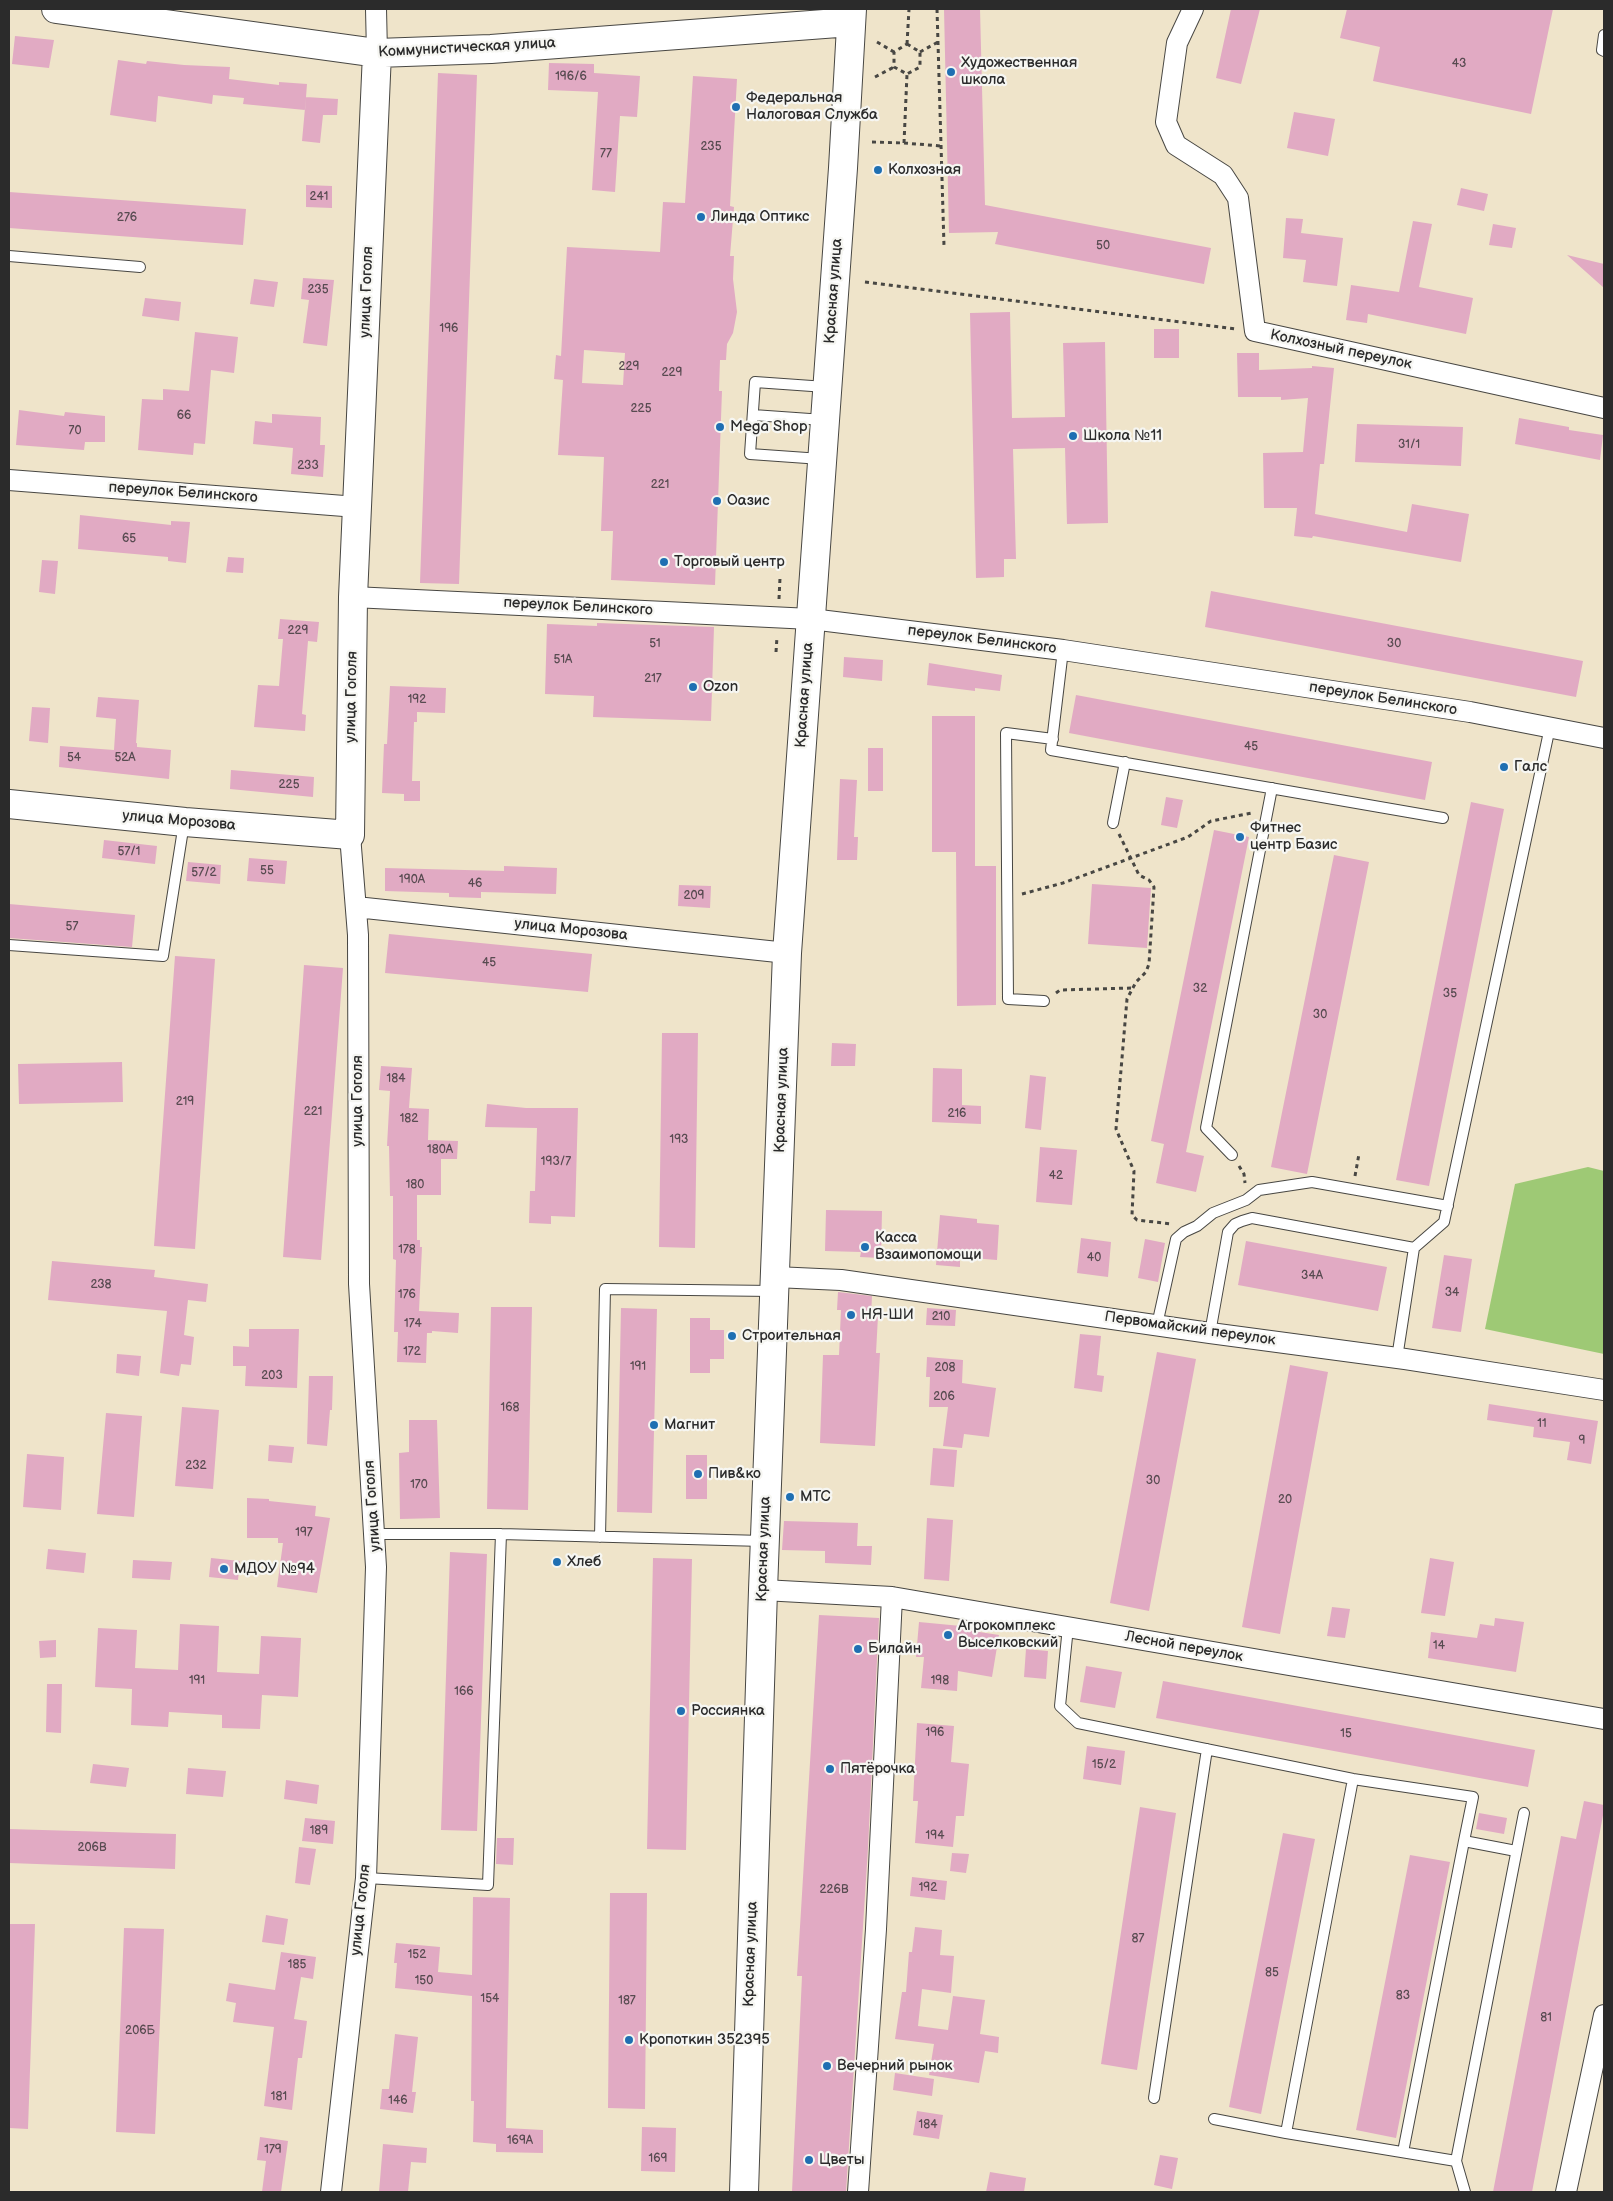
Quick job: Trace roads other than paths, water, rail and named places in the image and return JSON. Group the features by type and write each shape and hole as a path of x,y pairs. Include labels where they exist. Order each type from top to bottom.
{"main road":[{"name":"Коммунистическая улица","path":"56,9 377,53 491,49 851,16"},
{"name":"Красная улица","path":"744,2192 764,1541 787,954 843,168 851,16"},
{"name":"улица Гоголя","path":"350,835 357,507 377,53"},
{"name":"улица Морозова","path":"9,804 185,822 350,835"}],"street":[{"name":"улица Гоголя","path":"376,9 377,53"},
{"name":"Колхозный переулок","path":"1193,9 1177,43 1166,122 1176,145 1223,175 1238,198 1255,331 1604,408"},
{"name":"переулок Белинского","path":"9,480 357,507"},
{"name":"переулок Белинского","path":"354,598 811,619 1063,650 1470,712 1604,738"},
{"name":"улица Гоголя","path":"331,2192 366,1878 376,1567 359,1284 358,935 350,835"},
{"name":"улица Морозова","path":"356,907 787,954"},
{"name":"Первомайский переулок","path":"774,1284 841,1280 1397,1358 1604,1390"},
{"name":"Лесной переулок","path":"763,1590 892,1597 1604,1719"},
{"path":"858,2192 876,1929 892,1597"},
{"path":"1566,2192 1604,2015"}],"lane":[{"path":"1604,35 1602,50 1604,51"},
{"path":"9,256 140,267"},
{"path":"822,460 750,454 755,382 827,387"},
{"path":"753,415 825,420"},
{"path":"1063,650 1052,750 1443,818"},
{"path":"1397,1358 1414,1248 1444,1222 1448,1206 1550,727"},
{"path":"1044,1000 1008,999 1006,733 1053,738"},
{"path":"1113,822 1125,762"},
{"path":"1232,1154 1206,1128 1272,788"},
{"path":"9,945 163,956 185,822"},
{"path":"1158,1325 1176,1239 1213,1213 1246,1200 1260,1190 1312,1182 1448,1206"},
{"path":"1210,1333 1228,1232 1235,1224 1242,1221 1252,1218 1414,1248"},
{"path":"600,1537 604,1289 774,1284"},
{"path":"374,1534 501,1534 764,1541"},
{"path":"366,1878 488,1885 501,1534"},
{"path":"1068,1627 1060,1706 1078,1723 1353,1779 1473,1798 1403,2152"},
{"path":"1154,2098 1207,1749"},
{"path":"1286,2133 1353,1779"},
{"path":"1465,2192 1456,2160 1524,1814"},
{"path":"1464,1841 1516,1851"},
{"path":"1214,2119 1286,2133 1456,2160"}],"place":[{"name":"Художественная школа","path":"951,72"},
{"name":"Федеральная Налоговая Служба","path":"736,107"},
{"name":"Колхозная","path":"878,170"},
{"name":"Линда Оптикс","path":"701,217"},
{"name":"Mega Shop","path":"720,427"},
{"name":"Школа №11","path":"1073,436"},
{"name":"Оазис","path":"717,501"},
{"name":"Торговый центр","path":"664,562"},
{"name":"Ozon","path":"693,687"},
{"name":"Галс","path":"1504,767"},
{"name":"Фитнес центр Базис","path":"1240,837"},
{"name":"Касса Взаимопомощи","path":"865,1247"},
{"name":"НЯ-ШИ","path":"851,1315"},
{"name":"Строительная","path":"732,1336"},
{"name":"Магнит","path":"654,1425"},
{"name":"Пив&ко","path":"698,1474"},
{"name":"МТС","path":"790,1497"},
{"name":"Хлеб","path":"557,1562"},
{"name":"МДОУ №94","path":"224,1569"},
{"name":"Агрокомплекс Выселковский","path":"948,1635"},
{"name":"Билайн","path":"858,1649"},
{"name":"Россиянка","path":"681,1711"},
{"name":"Пятёрочка","path":"830,1769"},
{"name":"Кропоткин 352395","path":"629,2040"},
{"name":"Вечерний рынок","path":"827,2066"},
{"name":"Цветы","path":"809,2160"}]}
